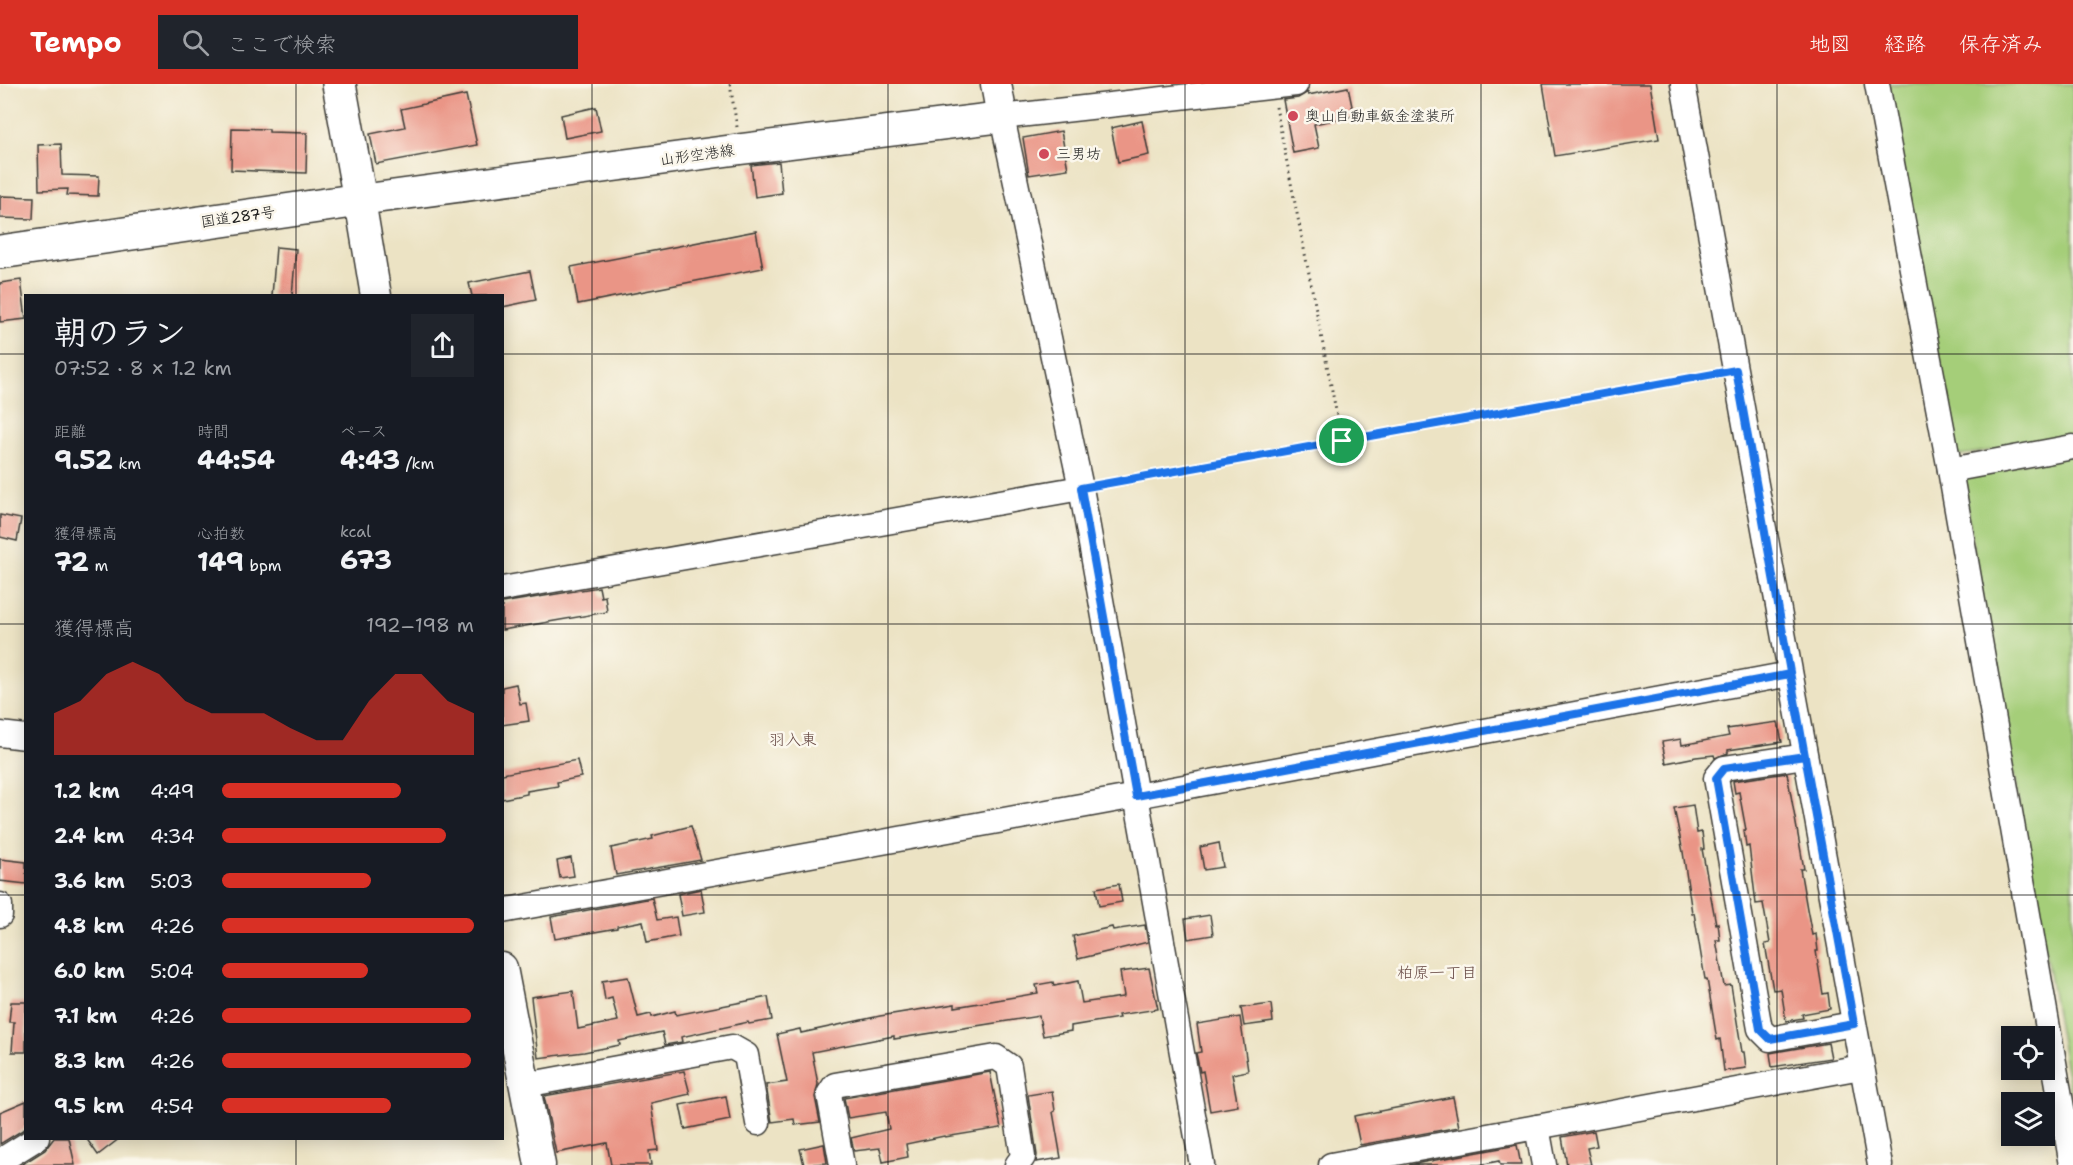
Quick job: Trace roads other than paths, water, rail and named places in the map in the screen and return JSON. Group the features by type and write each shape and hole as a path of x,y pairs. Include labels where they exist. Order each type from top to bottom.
{"highway":[{"path":"339,84 360,200"},
{"name":"国道287号","path":"0,252 360,200"}],"main road":[{"path":"996,84 1002,117"},
{"name":"山形空港線","path":"360,200 1002,117"},
{"path":"360,200 376,294"},
{"path":"504,978 540,1165"}],"street":[{"path":"1202,1165 1081,488 1002,117 1296,84"},
{"path":"1683,84 1880,1165"},
{"path":"1877,84 1950,470 2073,1165"},
{"path":"1950,470 2073,447"},
{"path":"504,589 1081,488"},
{"path":"504,911 1790,674"},
{"path":"0,734 24,737"},
{"path":"1805,756 1724,768 1716,778 1760,1029 1770,1039 1854,1024"},
{"path":"0,905 0,915"},
{"path":"525,1084 732,1047 746,1055 758,1123"},
{"path":"842,1165 829,1094 835,1085 996,1057 1009,1066 1023,1157 1017,1165"},
{"path":"1331,1165 1376,1161 1537,1127 1861,1067"},
{"path":"1537,1127 1544,1165"},
{"path":"0,1161 34,1140"}],"place":[{"name":"奥山自動車鈑金塗装所","path":"1293,116"},
{"name":"三男坊","path":"1044,154"}],"district":[{"name":"羽入東","path":"793,739"},
{"name":"柏原一丁目","path":"1437,972"}]}
